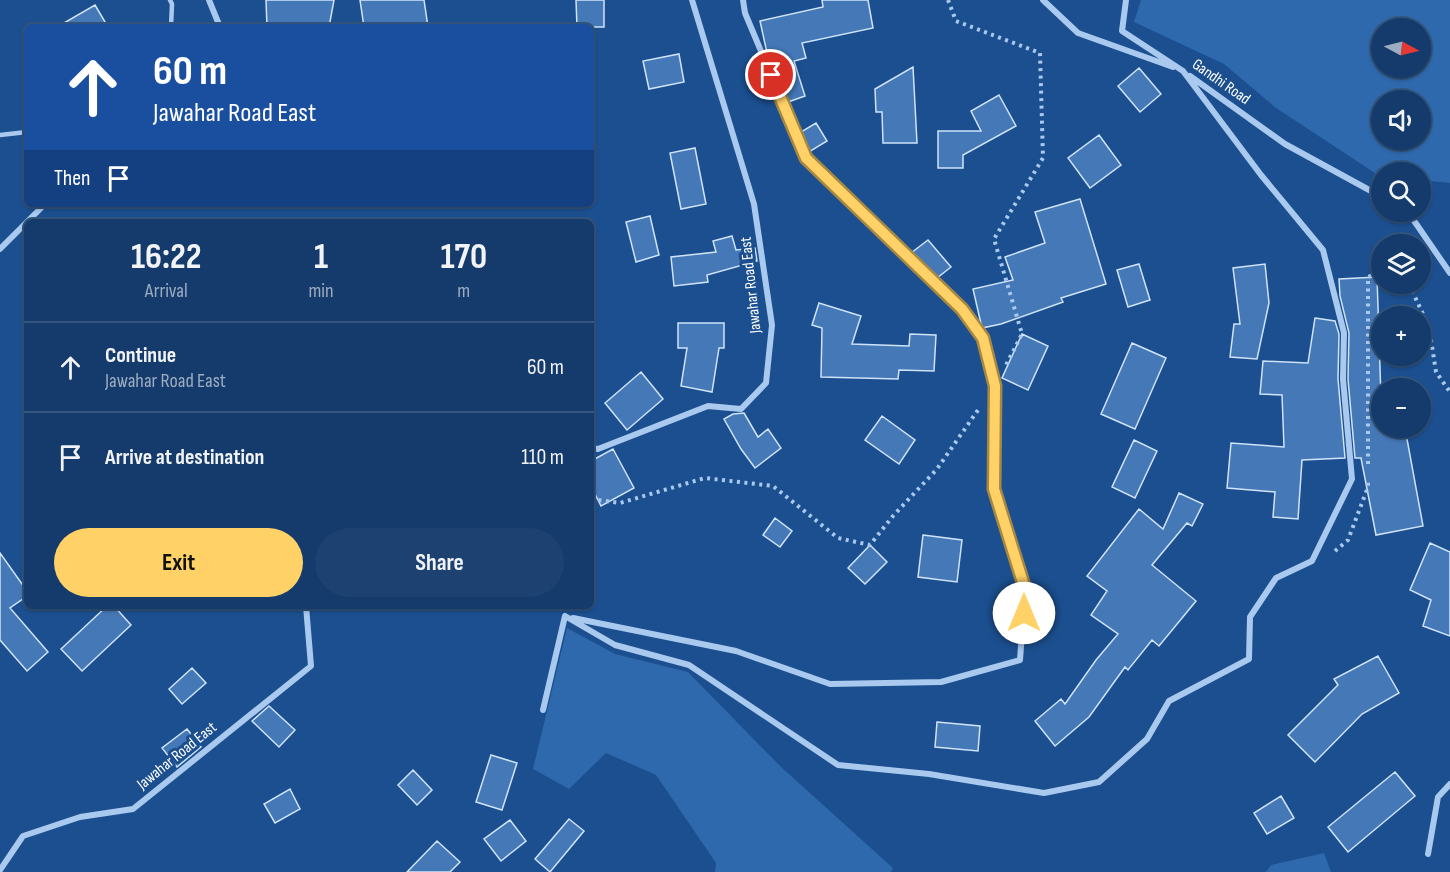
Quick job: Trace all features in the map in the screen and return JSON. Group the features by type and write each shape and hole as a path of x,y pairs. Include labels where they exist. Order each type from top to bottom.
{"street":[{"path":"209,0 219,24"},
{"name":"Jawahar Road East","path":"594,448 598,449 708,406 741,409 766,383 772,325 754,204 692,0"},
{"path":"564,616 735,651 830,684 941,682 1020,660 1025,589 994,489 995,386 983,338 962,309 806,158 745,13 743,0"},
{"name":"Gandhi Road","path":"1043,0 1078,33 1183,71 1285,144 1371,191"},
{"path":"564,616 615,645 689,665 838,765 929,774 1044,793 1099,782 1147,739 1169,701 1249,659 1250,617 1276,578 1312,561 1352,479 1343,379 1344,333 1323,250 1261,175 1183,71 1122,31 1126,0"},
{"path":"30,219 42,207"},
{"path":"1415,222 1450,273"},
{"path":"0,249 24,225"},
{"name":"Jawahar Road East","path":"0,870 23,836 80,817 133,809 311,666 306,609"},
{"path":"543,710 564,616"},
{"path":"1428,854 1438,797 1450,784"}],"lane":[{"path":"170,0 172,4 171,24"},
{"path":"0,135 24,132"}],"path":[{"path":"594,499 620,503 705,478 774,486 838,538 870,545 893,516 937,469 995,386 1022,334 994,239 1043,158 1040,53 956,21 948,0"},
{"path":"1414,294 1429,327 1436,372 1450,392"}],"shaded area":[{"path":"1141,0 1450,0 1450,183 1431,181 1431,162 1371,162 1371,170 1276,108 1224,64 1134,22"},
{"path":"567,628 615,654 688,672 780,766 893,868 891,872 715,872 716,863 656,775 606,753 569,789 533,769"},
{"path":"1324,853 1331,872 1266,872 1271,865"}],"building":[{"path":"266,0 334,0 330,24 267,24"},
{"path":"360,0 424,0 428,24 364,24"},
{"path":"576,0 604,0 604,27 594,27 594,24 577,24"},
{"path":"822,0 868,0 873,28 802,43 806,58 794,61 805,96 788,102 767,53 760,21 823,7"},
{"path":"95,5 106,24 62,24"},
{"path":"679,54 684,82 649,89 643,61"},
{"path":"913,67 917,143 883,143 882,112 876,112 875,89"},
{"path":"1139,68 1161,94 1140,112 1118,86"},
{"path":"999,95 1016,126 963,155 963,168 938,168 938,131 981,131 971,111"},
{"path":"816,123 827,141 809,152 801,132"},
{"path":"1099,135 1121,165 1090,188 1068,158"},
{"path":"695,148 706,204 681,209 670,153"},
{"path":"1080,199 1106,284 1061,298 1063,302 1001,324 982,328 973,289 1013,280 1005,257 1045,243 1035,212"},
{"path":"650,216 659,255 636,262 626,222"},
{"path":"732,236 736,250 755,248 757,261 707,275 708,282 674,286 671,257 716,252 713,241"},
{"path":"928,240 951,267 937,278 911,253"},
{"path":"1139,264 1150,300 1128,307 1117,270"},
{"path":"1265,264 1269,303 1257,359 1230,357 1234,324 1240,324 1233,268"},
{"path":"1371,277 1371,294 1378,294 1378,306 1371,306 1371,366 1380,366 1380,378 1371,378 1371,438 1407,438 1423,526 1376,535 1361,458 1355,458 1348,379 1349,333 1340,296 1339,279"},
{"path":"819,303 861,316 852,344 909,346 910,334 936,335 934,371 899,370 898,379 821,377 822,328 812,325"},
{"path":"1315,318 1335,321 1339,334 1338,379 1345,458 1302,460 1298,519 1273,517 1275,492 1227,488 1231,443 1284,447 1282,395 1260,394 1263,361 1308,363"},
{"path":"678,323 724,323 724,348 719,348 712,392 681,386 687,348 678,348"},
{"path":"1022,334 1048,346 1028,390 1002,378"},
{"path":"1132,343 1166,358 1135,429 1101,414"},
{"path":"641,372 663,399 627,430 605,403"},
{"path":"744,413 758,437 768,429 781,448 755,468 724,419 733,414"},
{"path":"882,416 915,440 899,464 865,440"},
{"path":"1134,440 1157,451 1135,498 1112,487"},
{"path":"613,449 634,488 601,506 594,492 594,459"},
{"path":"1179,493 1203,504 1192,526 1187,523 1152,565 1196,601 1159,646 1152,640 1128,670 1125,667 1089,717 1055,746 1035,721 1061,699 1065,704 1096,660 1118,634 1091,615 1107,591 1087,576 1139,509 1163,529"},
{"path":"775,518 792,531 780,547 763,535"},
{"path":"923,535 962,540 957,582 918,577"},
{"path":"1430,543 1450,552 1450,636 1423,626 1431,600 1410,590"},
{"path":"870,545 887,562 865,584 848,568"},
{"path":"0,553 24,587 24,598 10,608 48,652 27,671 0,640"},
{"path":"104,609 117,609 131,625 82,671 61,649"},
{"path":"1378,656 1399,693 1362,714 1315,762 1288,735 1338,685 1334,679"},
{"path":"192,668 206,683 182,704 169,689"},
{"path":"269,706 295,730 279,747 252,721"},
{"path":"937,722 980,726 978,751 935,747"},
{"path":"187,729 201,747 177,767 162,748"},
{"path":"491,755 517,763 502,810 476,802"},
{"path":"413,770 432,790 417,805 398,785"},
{"path":"1395,772 1415,796 1348,852 1328,827"},
{"path":"290,789 300,809 275,823 264,804"},
{"path":"1281,796 1294,818 1267,834 1254,813"},
{"path":"569,819 584,831 550,872 535,859"},
{"path":"510,820 526,841 501,861 484,839"},
{"path":"437,841 460,862 450,872 407,872"}],"route":[{"path":"771,75 806,158 962,309 983,338 995,386 994,489 1025,589 1024,613"}]}
